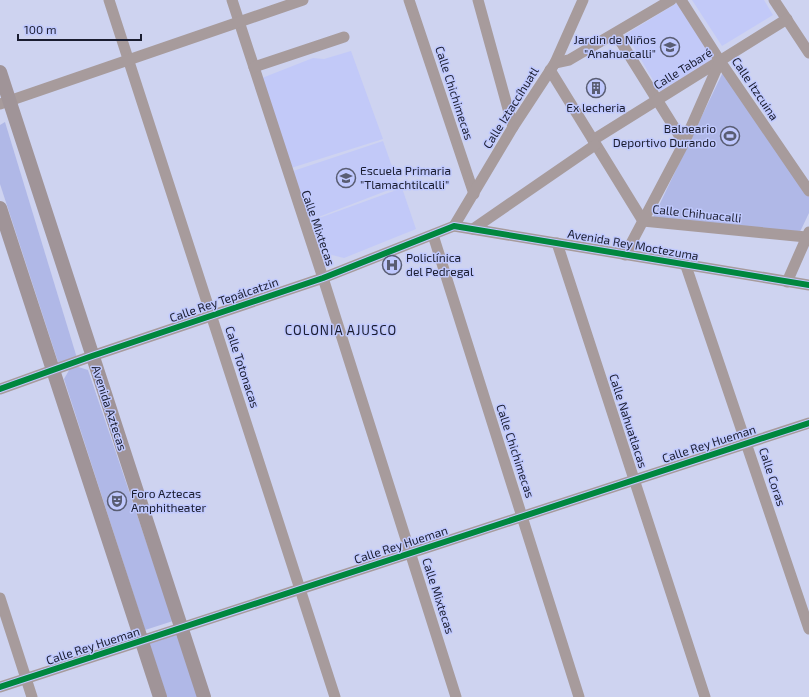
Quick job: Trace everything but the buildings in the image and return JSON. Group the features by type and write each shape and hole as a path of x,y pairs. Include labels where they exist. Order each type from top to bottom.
{"main road":[{"name":"Avenida Aztecas","path":"0,72 5,102 92,356 204,697"},
{"path":"0,208 160,697"}],"street":[{"name":"Calle Totonacas","path":"109,0 335,697"},
{"name":"Calle Mixtecas","path":"232,0 323,278 456,697"},
{"path":"5,102 303,0"},
{"name":"Calle Chichimecas","path":"410,0 474,194"},
{"path":"478,0 513,127"},
{"name":"Calle Iztaccíhuatl","path":"454,226 513,127 552,67 583,0"},
{"path":"552,67 569,60 616,34 672,0"},
{"name":"Calle Itzcuina","path":"681,0 720,61 809,191"},
{"path":"774,0 809,53"},
{"name":"Calle Tabaré","path":"473,229 594,142 787,19"},
{"path":"616,34 684,143"},
{"path":"254,68 344,38"},
{"path":"625,254 684,143 720,61"},
{"name":"Calle Chihuacalli","path":"552,67 594,142 643,221 808,234"},
{"name":"Calle Rey Tepálcatzin","path":"0,389 54,371 92,356 323,278 454,226"},
{"name":"Avenida Rey Moctezuma","path":"454,226 625,254 686,266 809,285"},
{"path":"787,282 808,234"},
{"name":"Calle Chichimecas","path":"433,235 579,697"},
{"name":"Calle Nahuatlacas","path":"557,243 705,697"},
{"name":"Calle Coras","path":"686,266 809,629"},
{"name":"Calle Rey Hueman","path":"0,687 523,518 809,423"},
{"path":"0,598 32,697"}],"shaded area":[{"path":"692,0 764,0 773,15 722,46"},
{"name":"Jardin de Niños \"Anahuacalli\"","path":"677,3 714,59 660,92 626,34"},
{"path":"351,51 383,139 291,168 262,78 313,58 324,59"},
{"name":"Balneario Deportivo Durando","path":"722,74 727,74 809,197 809,213 798,236 652,220"},
{"path":"5,122 77,358 60,368 0,184 0,125"},
{"name":"Escuela Primaria \"Tlamachtilcalli\"","path":"383,141 399,186 308,221 293,171"},
{"path":"402,188 416,229 344,258 332,255 322,249 316,239 311,221"},
{"path":"72,365 88,370 173,621 145,630 64,379"},
{"path":"179,634 198,697 167,697 149,643"}],"cycle path":[{"path":"0,389 92,356 323,278 454,226 809,285"},
{"path":"0,687 809,423"}],"place":[{"name":"Jardin de Niños \"Anahuacalli\"","path":"670,47"},
{"name":"Ex lecheria","path":"596,88"},
{"name":"Balneario Deportivo Durando","path":"730,136"},
{"name":"Escuela Primaria \"Tlamachtilcalli\"","path":"346,178"},
{"name":"Policlínica del Pedregal","path":"392,265"},
{"name":"Foro Aztecas Amphitheater","path":"117,501"}],"district":[{"name":"COLONIA AJUSCO","path":"341,330"}]}
